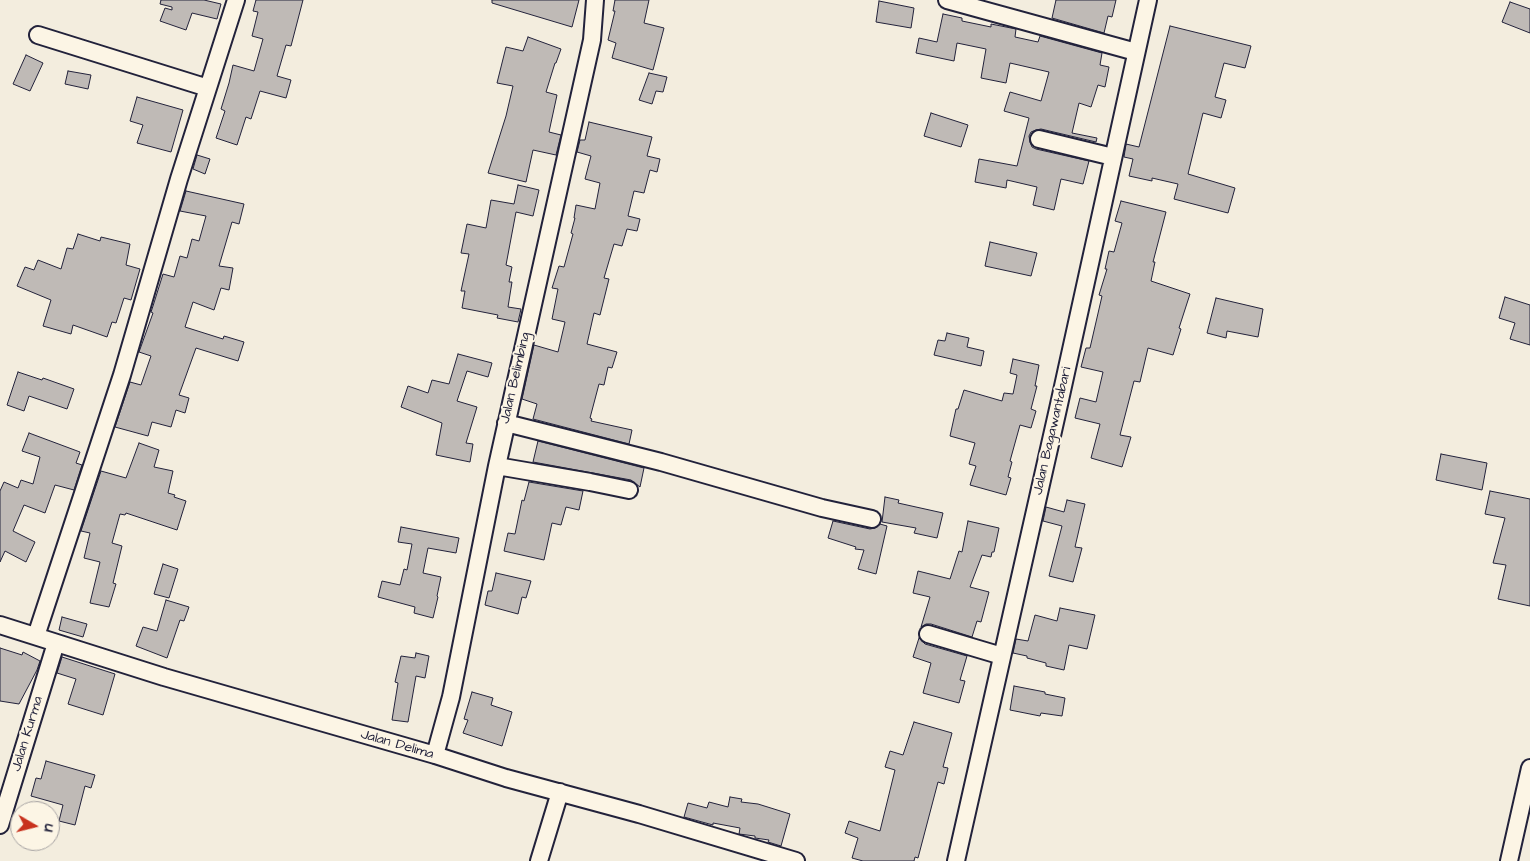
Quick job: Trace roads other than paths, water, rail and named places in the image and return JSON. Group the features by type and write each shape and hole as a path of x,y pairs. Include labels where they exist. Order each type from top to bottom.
{"street":[{"path":"36,636 122,375 179,179 236,0"},
{"name":"Jalan Belimbing","path":"435,755 452,697 496,466 592,40 595,0"},
{"path":"946,0 1136,52"},
{"name":"Jalan Bagawantabari","path":"956,861 1148,0"},
{"path":"38,35 208,88"},
{"path":"1039,139 1113,157"},
{"path":"506,423 661,462 822,508 872,519"},
{"path":"496,466 629,490"},
{"name":"Jalan Delima","path":"0,624 164,677 796,861"},
{"path":"928,634 1002,656"},
{"name":"Jalan Kurma","path":"0,825 56,643"},
{"path":"1509,861 1530,768"},
{"path":"539,861 560,792"}]}
